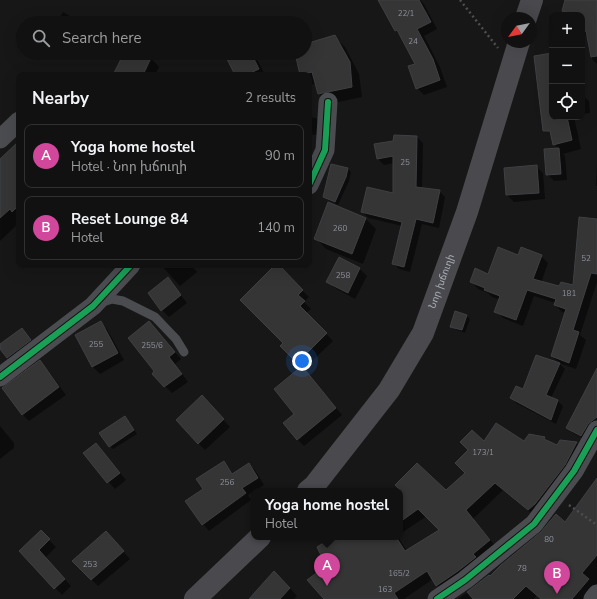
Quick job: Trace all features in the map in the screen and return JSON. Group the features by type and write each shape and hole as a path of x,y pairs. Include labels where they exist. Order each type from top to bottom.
{"main road":[{"path":"528,12 532,0"},
{"name":"Նոր խճուղի","path":"312,488 389,390 423,333 467,212 517,48"},
{"path":"195,599 257,540"}],"street":[{"path":"312,179 326,150 328,102"},
{"path":"0,139 16,124"},
{"path":"0,377 93,306 128,268"},
{"path":"437,599 465,580 534,524 574,471 597,430"},
{"path":"593,599 597,594"}],"lane":[{"path":"93,306 112,299 123,301 144,311 155,317 176,339 184,352"}],"path":[{"path":"460,0 512,66"},
{"path":"556,495 597,524"}],"building":[{"path":"378,0 419,0 431,22 417,29 433,59 440,80 416,89 408,66 415,64 397,30 395,31"},
{"path":"565,0 597,0 597,56 591,57 585,31 585,12 562,11"},
{"path":"335,35 350,62 352,87 318,94 312,72 299,72 297,60 312,60 312,42"},
{"path":"549,54 549,120 568,120 572,140 553,145 550,131 543,131 534,56"},
{"path":"120,60 150,60 144,72 114,72"},
{"path":"228,60 254,60 259,69 252,72 234,72"},
{"path":"394,135 417,136 416,187 440,190 433,223 416,219 404,267 392,264 402,222 361,212 367,187 393,193 393,156 377,159 374,144 393,141"},
{"path":"16,144 16,208 12,212 10,209 0,218 0,159"},
{"path":"559,148 561,174 546,175 544,149"},
{"path":"331,164 348,168 346,177 335,202 323,197"},
{"path":"537,165 539,193 506,195 504,168"},
{"path":"328,202 366,218 352,254 314,239"},
{"path":"579,217 597,219 597,274 591,273 573,330 579,332 569,363 551,356 566,309 554,305 556,299 527,290 516,320 494,312 500,296 484,290 485,288 470,282 475,268 488,274 498,247 518,255 521,247 542,255 533,279 559,286 561,282 573,285"},
{"path":"339,257 360,268 348,293 326,282"},
{"path":"272,268 282,268 303,290 298,295 305,301 300,306 327,333 297,363 280,346 283,343 240,300"},
{"path":"168,277 181,295 161,311 148,293"},
{"path":"455,311 467,315 462,330 450,327"},
{"path":"101,321 118,353 92,367 75,335"},
{"path":"149,321 175,352 169,357 182,374 164,387 152,374 154,371 128,338"},
{"path":"22,328 31,340 7,358 0,349 0,344"},
{"path":"536,355 560,363 546,395 558,400 551,420 510,398 516,386 523,389"},
{"path":"40,360 59,387 22,415 2,388"},
{"path":"302,366 336,408 297,440 283,423 294,414 274,389"},
{"path":"597,368 597,417 588,424 581,436 566,428"},
{"path":"202,395 224,419 198,444 176,420"},
{"path":"125,416 134,430 109,447 99,433"},
{"path":"496,423 524,441 529,434 545,437 544,439 557,445 560,440 577,442 565,465 535,504 528,510 495,483 466,510 490,540 473,554 476,557 436,586 427,571 394,593 398,599 324,599 307,580 326,566 317,547 328,540 398,540 405,551 439,530 418,509 403,520 403,488 398,488 395,485 417,463 446,490 465,473 455,463 468,450 460,442 472,430 484,441"},
{"path":"96,443 120,473 107,483 83,453"},
{"path":"224,461 232,474 249,463 258,478 242,488 246,493 202,525 185,501 203,489 196,479"},
{"path":"597,478 597,555 582,573 589,579 572,599 541,599 526,586 513,599 473,599 467,592 489,575 490,576 541,532 556,514 565,522"},
{"path":"41,530 50,539 39,550 65,579 54,589 19,551"},
{"path":"106,531 124,551 91,580 72,561"},
{"path":"274,571 290,588 280,599 249,599"}],"cycle path":[{"path":"312,178 325,150 328,102"},
{"path":"0,377 93,306 128,268"},
{"path":"437,599 465,580 534,524 574,471 597,430"}],"place":[{"name":"Yoga home hostel","path":"327,586"},
{"name":"Reset Lounge 84","path":"557,594"}]}
